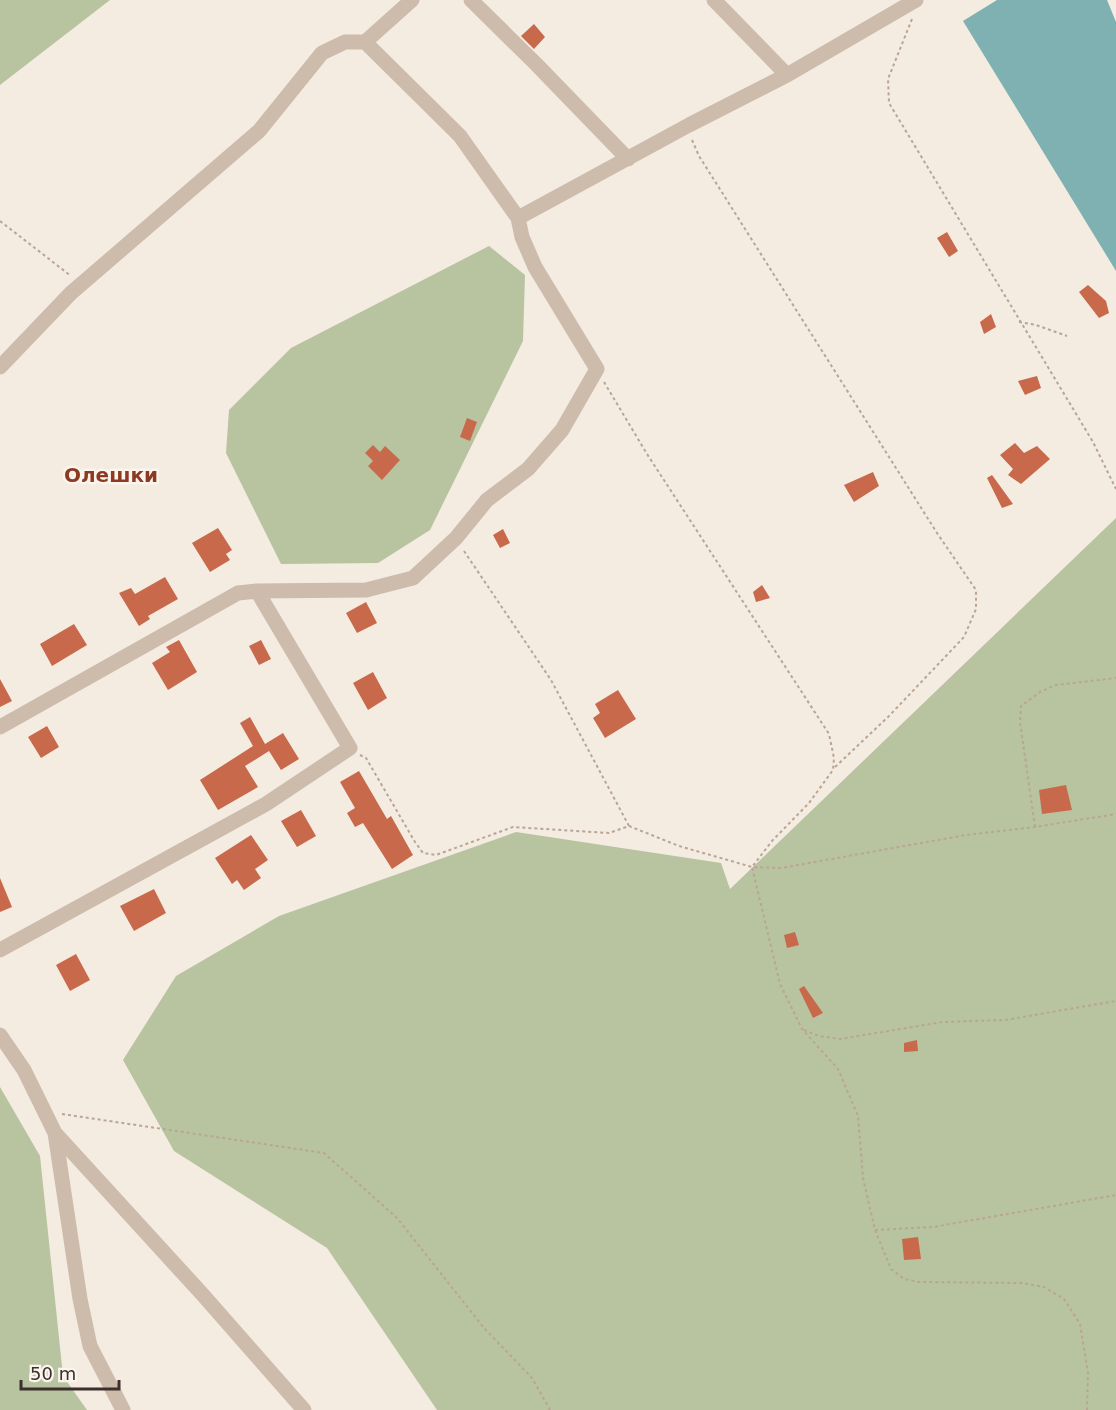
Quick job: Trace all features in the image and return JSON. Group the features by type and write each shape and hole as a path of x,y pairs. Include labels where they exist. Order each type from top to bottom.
{"street":[{"path":"0,367 81,284 259,131 322,53 345,42 365,42 412,0"},
{"path":"471,0 628,159"},
{"path":"714,0 787,75"},
{"path":"518,218 916,5"},
{"path":"0,727 238,593 366,590 413,578 456,538 487,500 528,469 562,430 597,369 535,267 522,237 518,218 460,136 365,42"},
{"path":"0,951 266,804 350,748 257,591"},
{"path":"0,1035 6,1054 44,1111 55,1133 204,1294 304,1410"},
{"path":"55,1133 80,1299 90,1346 123,1410"}],"path":[{"path":"916,5 888,79 889,103 1093,442 1116,489"},
{"path":"689,125 699,156 975,590 976,609 964,637 889,716 833,770 809,803 772,841 752,867"},
{"path":"0,221 81,284"},
{"path":"1019,322 1036,325 1067,336"},
{"path":"597,369 647,454 829,734 834,758 833,770"},
{"path":"456,538 551,680 629,826 679,846 752,867 781,868 966,835 1116,814"},
{"path":"1035,827 1020,722 1021,706 1040,692 1056,685 1116,678"},
{"path":"350,748 366,758 423,853 436,855 513,827 609,833 629,826"},
{"path":"752,867 780,984 802,1029 838,1069 858,1116 863,1178 875,1230 891,1269 904,1279 919,1282 1022,1283 1044,1287 1064,1299 1080,1324 1088,1373 1087,1410"},
{"path":"802,1029 819,1036 840,1039 943,1022 1005,1020 1116,1001"},
{"path":"44,1111 324,1153 397,1218 484,1328 532,1377 550,1410"},
{"path":"875,1230 933,1227 1116,1196"}],"green space":[{"path":"0,0 110,0 0,85"},
{"path":"489,246 525,275 523,341 430,530 378,563 281,564 226,453 229,410 291,348"},
{"path":"1116,518 1116,1410 437,1410 327,1248 174,1151 123,1060 176,976 279,916 516,832 721,863 730,889"},
{"path":"0,1087 40,1156 63,1376 87,1410 0,1410"}],"water":[{"path":"997,0 1107,0 1116,22 1116,271 963,21"}],"building":[{"path":"534,24 545,37 534,49 521,36"},
{"path":"947,232 958,251 949,257 937,238"},
{"path":"1088,285 1106,301 1109,313 1099,318 1079,292"},
{"path":"991,314 996,327 984,334 980,322"},
{"path":"1037,376 1041,388 1025,395 1018,381"},
{"path":"467,418 477,422 470,441 460,437"},
{"path":"1015,443 1024,453 1037,446 1050,459 1021,484 1008,475 1013,469 1000,455"},
{"path":"373,445 380,452 385,446 400,460 382,480 368,466 373,461 365,453"},
{"path":"873,472 879,486 854,502 844,485"},
{"path":"992,475 1013,504 1002,508 987,478"},
{"path":"218,528 232,550 226,554 230,560 210,572 192,543"},
{"path":"503,529 510,543 500,548 493,535"},
{"path":"165,577 178,599 148,616 150,619 139,626 119,593 131,588 135,594"},
{"path":"762,585 770,598 756,602 753,592"},
{"path":"366,602 377,623 357,633 346,613"},
{"path":"74,624 87,645 52,666 40,644"},
{"path":"179,640 197,672 168,690 152,663 170,652 166,647"},
{"path":"261,640 271,659 259,665 249,646"},
{"path":"373,672 387,698 368,710 353,683"},
{"path":"0,679 12,701 0,707"},
{"path":"618,690 636,719 605,738 593,718 600,713 595,704"},
{"path":"250,717 265,744 283,733 299,759 281,770 269,751 245,766 258,787 218,810 200,780 253,746 240,723"},
{"path":"47,726 59,747 41,758 28,737"},
{"path":"359,771 387,819 391,816 413,855 392,869 363,823 355,827 347,813 355,808 340,782"},
{"path":"1066,785 1072,810 1042,814 1039,790"},
{"path":"301,810 316,836 297,847 281,821"},
{"path":"251,835 268,860 255,869 261,878 244,890 237,880 232,884 215,858"},
{"path":"0,878 12,907 0,912"},
{"path":"154,889 166,913 134,931 120,906"},
{"path":"795,932 799,945 787,948 784,935"},
{"path":"76,954 90,980 70,991 56,965"},
{"path":"804,986 823,1013 813,1018 799,989"},
{"path":"917,1040 918,1051 904,1052 904,1043"},
{"path":"918,1237 921,1259 904,1260 902,1239"}],"district":[{"name":"Олешки","path":"111,475"}]}
